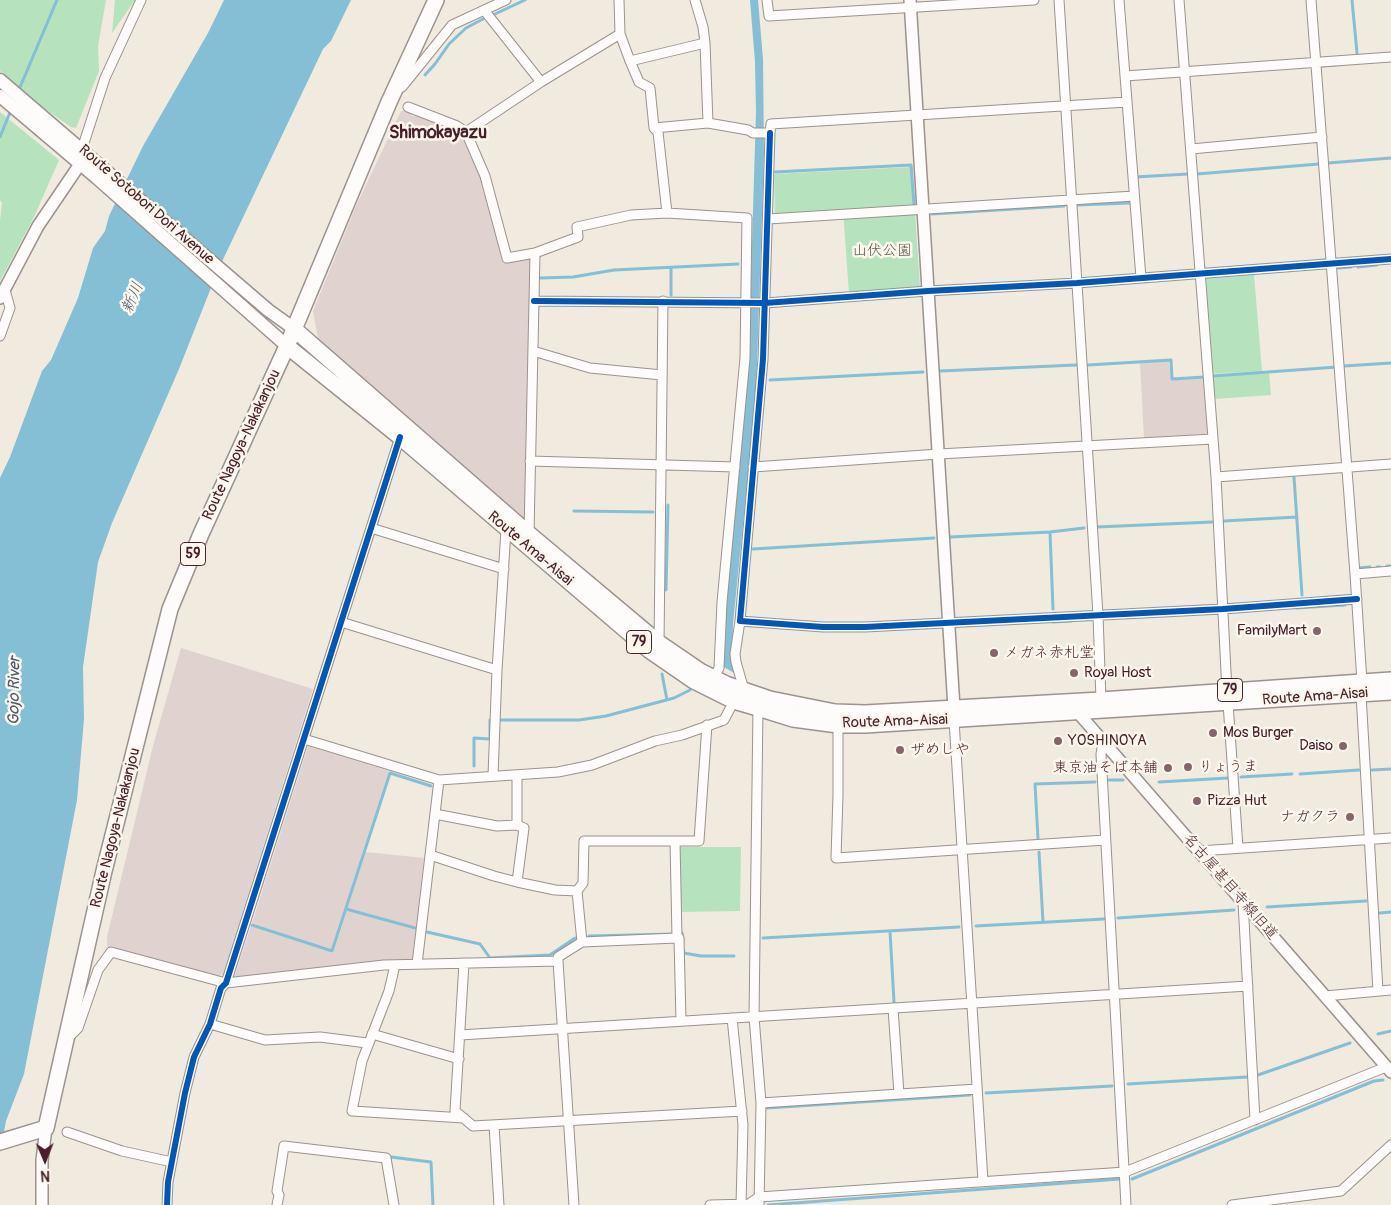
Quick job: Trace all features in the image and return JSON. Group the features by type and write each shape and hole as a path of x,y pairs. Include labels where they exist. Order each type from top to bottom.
{"main road":[{"name":"Route Nagoya-Nakakanjou","path":"40,1130 65,1042 104,872 170,609 201,534 287,346 389,102 436,0"},
{"name":"Route Sotobori Dori Avenue","path":"0,80 61,140 80,164 99,173 268,310 293,328"},
{"name":"Route Sotobori Dori Avenue","path":"0,96 61,140 82,149 99,173 287,346"},
{"name":"Route Ama-Aisai","path":"293,328 529,534 659,644 758,708 793,718 838,725 865,726 954,714"},
{"name":"Route Ama-Aisai","path":"287,346 400,438 649,650 694,681 739,695 836,712 954,714 1361,688 1391,680"},
{"name":"Route Ama-Aisai","path":"1361,688 1391,692"},
{"name":"Route Ama-Aisai","path":"1073,707 1101,700 1227,697"},
{"path":"0,1142 40,1130"}],"street":[{"path":"0,336 10,308 2,294 38,226 80,164 82,149 105,78 141,0"},
{"path":"389,102 452,25 506,0"},
{"path":"619,0 620,34 639,82 650,88 654,128 658,132 667,213"},
{"path":"695,0 704,43 708,124"},
{"path":"767,0 768,16 910,4 1034,0"},
{"path":"1059,0 1098,615 1101,700"},
{"path":"1120,0 1141,278"},
{"path":"1179,0 1216,477 1227,697 1238,848"},
{"path":"1311,0 1357,599 1378,991"},
{"path":"910,4 983,1181"},
{"path":"484,10 541,82"},
{"path":"466,132 541,82 620,34"},
{"path":"630,61 704,43"},
{"path":"1125,76 1391,57"},
{"path":"304,739 439,780 558,772 592,765 656,741 682,735 724,720 739,695 735,654 740,621 763,360 769,133 771,124 1127,102"},
{"path":"408,107 457,126 466,132 485,176 507,258 535,253 578,237 577,227 632,215 667,213 747,218 745,358 722,602 719,668 714,678"},
{"path":"654,128 708,124 748,130 753,133 769,133"},
{"path":"1191,149 1322,137"},
{"path":"768,219 1134,196"},
{"path":"529,534 535,253"},
{"path":"534,301 764,303 928,291 1077,283 1391,259"},
{"path":"659,644 663,301"},
{"path":"533,351 590,368 662,374"},
{"path":"167,1205 168,1182 194,1057 210,1024 221,988 226,983 400,438"},
{"path":"754,467 1087,445 1213,440"},
{"path":"530,461 735,467"},
{"path":"1216,477 1391,464"},
{"path":"371,528 504,569"},
{"path":"494,776 497,670 506,530"},
{"path":"1355,574 1391,571"},
{"path":"740,621 829,628 1098,615 1357,599"},
{"path":"341,622 497,670"},
{"name":"名古屋甚目寺線旧道","path":"1073,707 1388,1070"},
{"path":"758,708 754,1017 761,1103 759,1201"},
{"path":"582,942 577,891 583,883 584,841 699,841 707,725"},
{"path":"838,725 836,858 1106,840"},
{"path":"1103,742 1100,754 1126,1205"},
{"path":"517,775 517,825"},
{"path":"417,964 439,780"},
{"path":"435,814 497,826 517,825 524,828 517,882"},
{"path":"1199,851 1391,838"},
{"path":"675,841 677,938 679,938 682,1021"},
{"path":"430,856 517,882 555,890 577,891"},
{"path":"1243,902 1255,1120"},
{"path":"574,1205 558,957 582,942 677,938"},
{"path":"65,1042 78,1028 98,970 111,952 226,983 395,965 558,962"},
{"path":"464,964 455,1111 473,1126 742,1110"},
{"path":"395,965 388,991 367,1043 358,1077 352,1112 464,1118"},
{"path":"460,1035 1248,986"},
{"path":"1325,996 1391,990"},
{"path":"893,1008 899,1094"},
{"path":"732,1018 743,1125 740,1204"},
{"path":"210,1024 265,1040 320,1036 367,1043"},
{"path":"372,1034 459,1059"},
{"path":"710,1205 749,1204 759,1201 983,1181 1125,1172 1388,1070"},
{"path":"761,1103 977,1089"},
{"path":"494,1125 499,1205"},
{"path":"40,1130 42,1205"},
{"path":"67,1132 122,1151 172,1162"},
{"path":"1232,1205 1341,1191 1391,1145"},
{"path":"277,1205 279,1195 277,1191 284,1146 386,1158 394,1205"}],"shaded area":[{"path":"401,111 410,111 410,114 413,116 417,115 458,130 465,137 484,178 505,261 531,257 526,524 467,473 467,469 454,458 451,458 319,344 313,311 356,206"},
{"path":"1169,361 1171,380 1205,378 1208,434 1144,438 1140,363"},
{"path":"181,648 313,689 223,974 216,977 107,947 107,937 153,746"},
{"path":"308,746 389,771 331,950 252,923"},
{"path":"366,852 424,858 416,927 347,908"},
{"path":"347,910 416,930 412,960 383,961 234,977 251,926 333,953"}],"green space":[{"path":"0,0 106,0 98,46 99,71 76,128 71,127 45,109 0,71"},
{"path":"115,0 135,0 112,33"},
{"path":"0,112 59,160 35,215 0,281 0,221 2,203 0,200"},
{"name":"山伏公園","path":"912,167 920,288 849,293 843,210 775,214 774,174"},
{"path":"1254,275 1262,371 1211,374 1205,278"},
{"path":"1269,373 1271,395 1214,399 1213,377"},
{"path":"678,847 741,847 740,911 680,912"}],"water":[{"path":"224,0 351,0 331,41 323,49 218,270 179,369 112,523 98,562 83,667 84,719 77,800 24,1074 6,1121 0,1153 0,478 10,457 42,371 51,360 78,298 93,248 105,231 109,216 143,146 208,33"},
{"path":"750,0 758,0 763,59 764,154 756,394 733,624 732,659 734,673 724,667 723,652 750,309 756,112 755,62"}],"waterway":[{"path":"18,92 57,0"},
{"path":"495,14 525,0"},
{"path":"1352,0 1357,53"},
{"path":"425,75 449,44 466,28 483,19"},
{"path":"1322,66 1336,65"},
{"path":"0,137 11,110"},
{"path":"1328,163 1391,158"},
{"path":"1197,174 1319,164"},
{"path":"775,172 911,165 914,204"},
{"path":"1135,177 1188,174"},
{"path":"1078,205 1130,203"},
{"path":"932,214 1064,206"},
{"path":"540,278 573,277 614,270 738,264"},
{"path":"1358,267 1377,265"},
{"path":"1338,268 1351,267"},
{"path":"671,268 671,295"},
{"path":"1088,365 1171,360 1172,379 1205,377"},
{"path":"1344,366 1391,363"},
{"path":"940,371 1076,365"},
{"path":"1213,376 1337,367"},
{"path":"770,380 923,372"},
{"path":"1294,477 1302,595"},
{"path":"666,590 668,505"},
{"path":"574,511 653,512"},
{"path":"1224,521 1297,517"},
{"path":"1097,527 1212,522"},
{"path":"950,537 1050,532 1084,528"},
{"path":"1050,532 1053,609"},
{"path":"753,549 934,538"},
{"path":"1358,568 1370,567"},
{"path":"1296,608 1345,605"},
{"path":"1053,622 1071,621"},
{"path":"662,674 667,700"},
{"path":"499,720 579,720 606,716 674,698 690,690"},
{"path":"474,766 474,738 490,739 490,720"},
{"path":"1372,770 1391,769"},
{"path":"1300,774 1359,770"},
{"path":"252,925 332,951 390,773 431,786"},
{"path":"1241,777 1292,774"},
{"path":"1159,782 1228,778"},
{"path":"1108,780 1123,780"},
{"path":"1038,839 1035,784 1095,782"},
{"path":"1039,852 1043,922"},
{"path":"1267,907 1366,901"},
{"path":"346,909 415,928"},
{"path":"1118,918 1234,910"},
{"path":"1380,913 1391,912"},
{"path":"976,926 1104,919"},
{"path":"763,938 959,927"},
{"path":"890,931 894,1002"},
{"path":"427,932 480,944 490,958 550,955 575,938"},
{"path":"682,933 683,940"},
{"path":"589,936 674,934"},
{"path":"683,949 684,953 701,956 734,956"},
{"path":"1378,1034 1391,1031"},
{"path":"1258,1075 1350,1043"},
{"path":"1128,1084 1247,1077"},
{"path":"1132,1179 1374,1081 1383,1080"},
{"path":"986,1093 1112,1086"},
{"path":"767,1108 970,1095"},
{"path":"391,1157 431,1162 433,1205"},
{"path":"768,1205 1120,1179"}],"cycle path":[{"path":"770,133 763,359 740,621 823,627 865,627 1223,609 1357,599"},
{"path":"534,301 765,303 928,291 1077,283 1391,259"},
{"path":"167,1205 168,1182 194,1057 210,1024 221,988 226,983 400,437"}],"place":[{"name":"FamilyMart","path":"1317,631"},
{"name":"メガネ赤札堂","path":"994,653"},
{"name":"Royal Host","path":"1074,673"},
{"name":"Mos Burger","path":"1213,733"},
{"name":"YOSHINOYA","path":"1058,741"},
{"name":"Daiso","path":"1343,746"},
{"name":"ザめしや","path":"900,750"},
{"name":"りょうま","path":"1188,767"},
{"name":"東京油そば本舗","path":"1168,768"},
{"name":"Pizza Hut","path":"1197,801"},
{"name":"ナガクラ","path":"1350,817"}],"district":[{"name":"Shimokayazu","path":"438,133"}],"water label":[{"name":"新川","path":"133,298"},
{"name":"Gojo River","path":"15,691"}]}
